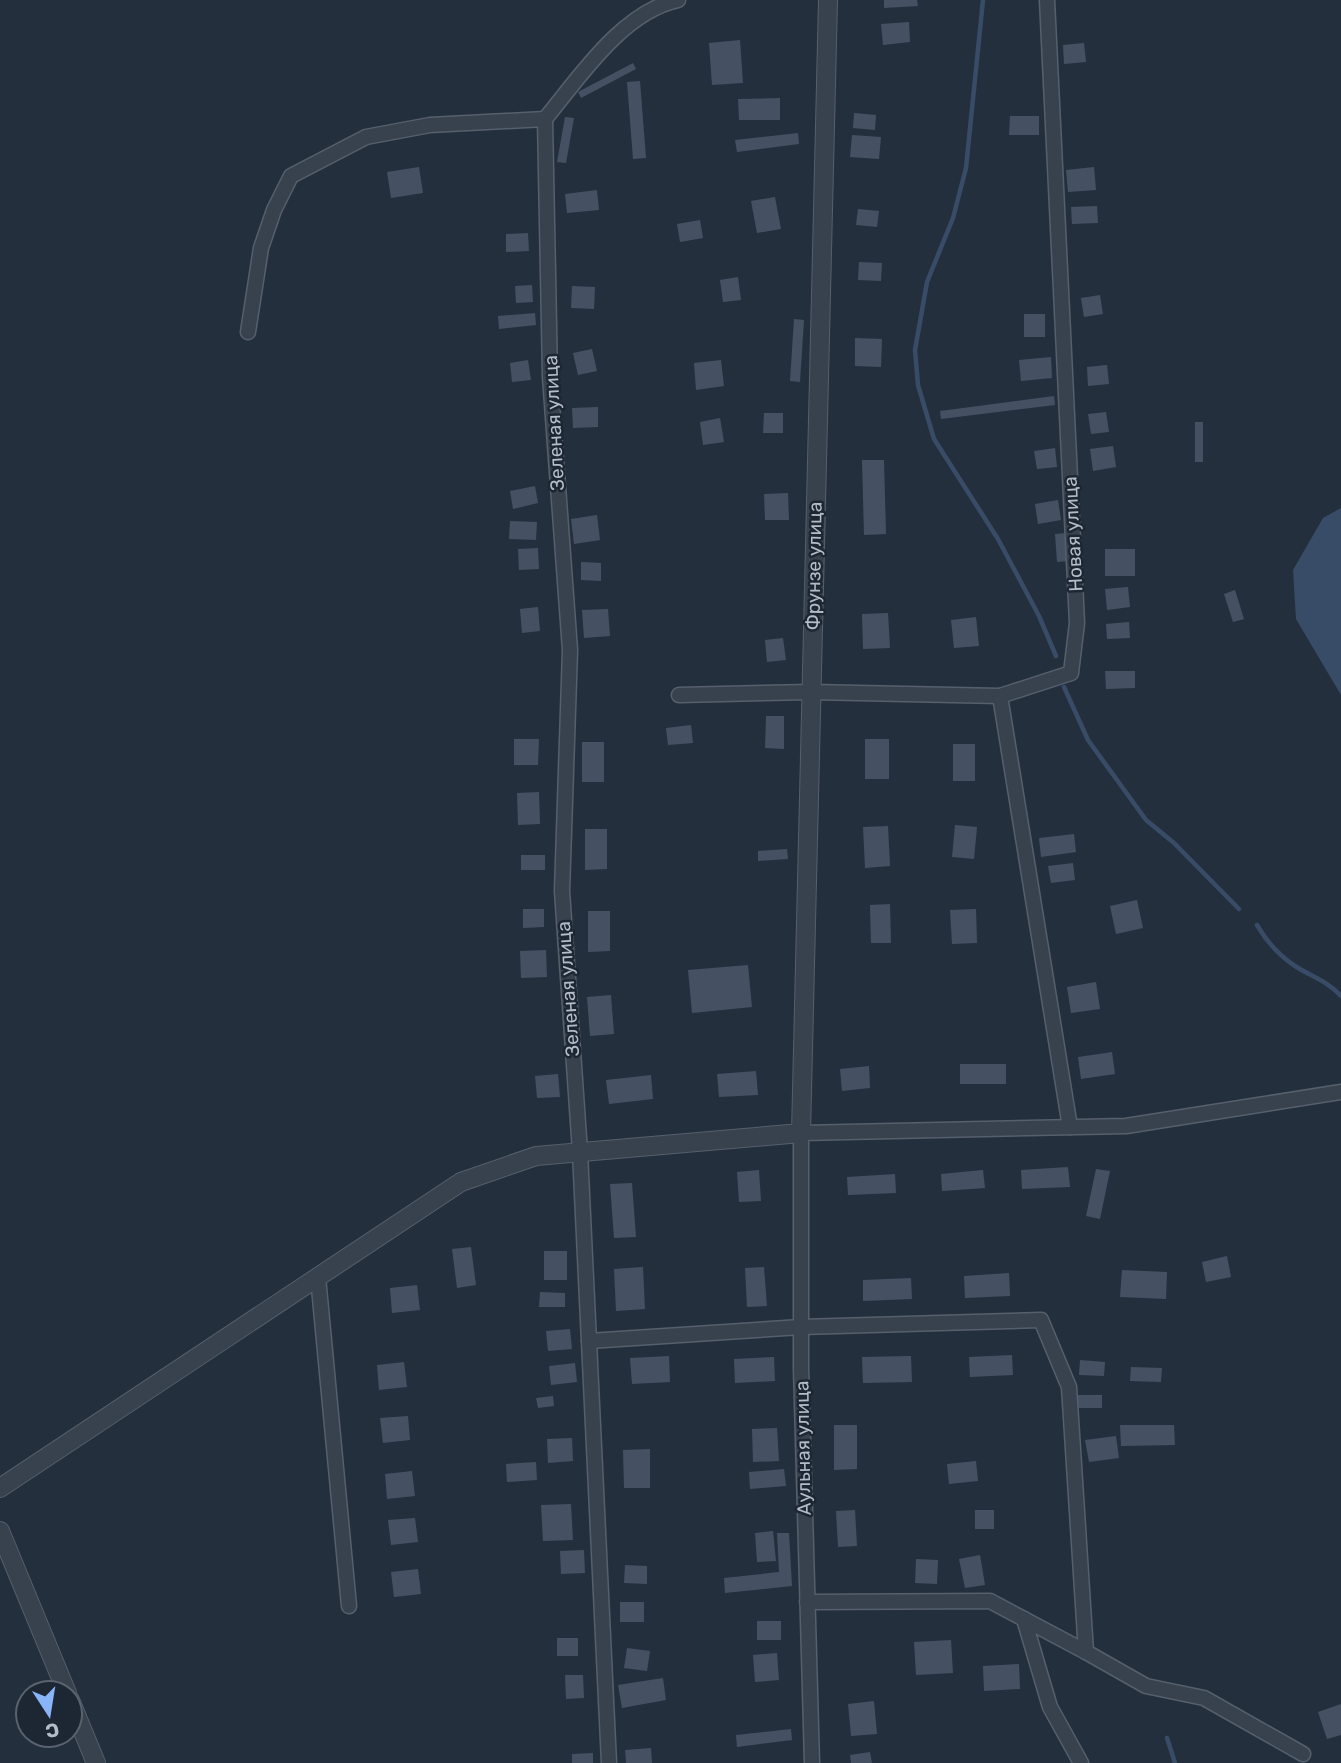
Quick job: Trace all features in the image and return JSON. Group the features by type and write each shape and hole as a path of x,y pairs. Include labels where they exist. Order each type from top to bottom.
{"street":[{"path":"248,332 261,248 274,210 291,176 366,137 430,125 545,119 609,42 658,4 678,0"},
{"name":"Фрунзе улица","path":"801,1133 828,0"},
{"name":"Новая улица","path":"679,695 811,692 1000,696 1071,673 1077,623 1047,0"},
{"name":"Зеленая улица","path":"545,119 550,377 570,650 562,891 580,1152 609,1763"},
{"path":"1000,696 1070,1127"},
{"path":"0,1488 461,1182 536,1156 801,1133 1126,1126 1341,1092"},
{"name":"Аульная улица","path":"801,1133 801,1327 812,1763"},
{"path":"318,1276 349,1606"},
{"path":"589,1341 801,1327 1041,1320 1069,1387 1086,1652"},
{"path":"0,1531 61,1679"},
{"path":"807,1602 990,1601 1146,1686 1204,1698 1303,1754"},
{"path":"1024,1619 1050,1707 1081,1763"},
{"path":"84,1734 96,1763"}],"water":[{"path":"1341,508 1341,695 1296,619 1293,570 1323,518"}],"building":[{"path":"884,0 917,0 918,6 884,8"},
{"path":"909,22 910,42 883,45 881,24"},
{"path":"740,40 743,83 712,85 709,43"},
{"path":"1084,43 1086,62 1064,64 1063,45"},
{"path":"633,63 636,69 581,98 578,92"},
{"path":"640,81 646,158 633,159 627,82"},
{"path":"780,98 780,120 739,120 738,99"},
{"path":"854,113 876,115 875,130 853,128"},
{"path":"1010,116 1039,116 1039,135 1009,135"},
{"path":"565,117 574,118 566,163 557,162"},
{"path":"798,133 799,144 737,152 735,140"},
{"path":"852,135 881,137 879,159 850,157"},
{"path":"419,167 423,193 391,198 387,172"},
{"path":"1094,167 1096,190 1068,192 1066,170"},
{"path":"597,190 599,210 567,213 565,194"},
{"path":"775,197 781,229 757,233 751,201"},
{"path":"1097,206 1098,223 1072,224 1071,207"},
{"path":"858,209 879,211 877,227 856,225"},
{"path":"700,220 703,238 680,242 677,224"},
{"path":"528,233 529,251 506,252 506,234"},
{"path":"859,262 882,263 881,281 858,280"},
{"path":"738,277 741,300 723,302 720,280"},
{"path":"532,285 533,302 516,303 515,286"},
{"path":"572,286 595,287 594,309 571,308"},
{"path":"1100,295 1103,314 1084,317 1081,298"},
{"path":"535,313 536,325 499,329 498,316"},
{"path":"1024,314 1045,314 1045,337 1024,337"},
{"path":"794,319 804,320 800,382 790,381"},
{"path":"855,338 882,339 881,367 855,366"},
{"path":"592,349 597,371 578,375 573,353"},
{"path":"1051,357 1052,378 1021,381 1019,360"},
{"path":"528,360 531,380 512,382 510,363"},
{"path":"721,360 724,386 696,390 694,363"},
{"path":"1107,365 1109,384 1088,386 1087,367"},
{"path":"1054,396 1055,405 941,419 940,411"},
{"path":"598,407 598,427 573,428 572,408"},
{"path":"1106,412 1109,432 1091,434 1088,414"},
{"path":"764,413 783,413 783,433 763,433"},
{"path":"720,418 724,442 703,445 700,422"},
{"path":"1195,422 1203,422 1203,462 1195,462"},
{"path":"1113,446 1116,467 1093,471 1090,449"},
{"path":"1055,448 1057,467 1037,469 1034,451"},
{"path":"862,460 884,460 886,534 864,535"},
{"path":"535,486 538,503 513,509 510,491"},
{"path":"788,493 789,520 765,520 764,494"},
{"path":"1058,500 1061,520 1038,524 1035,504"},
{"path":"597,515 600,540 574,544 571,519"},
{"path":"510,521 537,522 536,540 509,539"},
{"path":"1067,533 1068,561 1057,562 1055,534"},
{"path":"538,548 539,569 519,570 518,549"},
{"path":"1105,549 1135,549 1135,576 1105,576"},
{"path":"581,562 601,563 601,581 581,580"},
{"path":"1128,587 1130,607 1107,610 1105,589"},
{"path":"1235,590 1244,619 1233,622 1224,594"},
{"path":"538,607 540,631 522,633 520,609"},
{"path":"608,609 610,636 584,638 582,610"},
{"path":"888,613 890,648 863,649 862,614"},
{"path":"976,617 979,646 954,648 951,620"},
{"path":"1129,622 1130,638 1107,639 1106,624"},
{"path":"783,638 786,660 767,662 765,640"},
{"path":"1105,671 1135,671 1135,688 1106,689"},
{"path":"766,716 784,716 784,749 765,748"},
{"path":"691,725 693,743 668,745 666,728"},
{"path":"514,739 539,739 538,765 514,765"},
{"path":"865,739 889,739 889,779 865,779"},
{"path":"582,742 604,742 604,782 582,782"},
{"path":"953,744 975,744 975,781 953,781"},
{"path":"539,792 540,824 518,825 517,793"},
{"path":"955,825 977,827 974,859 952,857"},
{"path":"888,826 890,866 865,868 863,827"},
{"path":"585,829 607,829 607,869 585,870"},
{"path":"1074,834 1076,852 1041,857 1039,838"},
{"path":"787,849 788,859 758,861 758,851"},
{"path":"521,855 545,855 545,870 521,870"},
{"path":"1073,863 1075,880 1051,883 1048,866"},
{"path":"1137,900 1143,928 1116,934 1110,906"},
{"path":"890,904 891,943 871,943 870,905"},
{"path":"523,909 544,909 544,927 523,928"},
{"path":"976,909 977,943 952,944 950,910"},
{"path":"588,911 610,911 610,951 588,952"},
{"path":"546,950 547,977 521,978 520,951"},
{"path":"748,965 752,1007 692,1013 688,970"},
{"path":"1096,982 1100,1009 1071,1013 1067,987"},
{"path":"611,995 614,1034 590,1036 587,997"},
{"path":"1112,1052 1115,1074 1081,1079 1078,1057"},
{"path":"960,1064 1006,1064 1006,1084 960,1084"},
{"path":"869,1066 870,1088 842,1091 840,1069"},
{"path":"756,1071 758,1095 719,1097 717,1074"},
{"path":"558,1074 560,1097 537,1098 535,1076"},
{"path":"651,1075 653,1099 609,1104 606,1080"},
{"path":"1068,1167 1070,1187 1022,1189 1021,1170"},
{"path":"1096,1169 1110,1171 1100,1219 1086,1216"},
{"path":"759,1170 761,1201 739,1202 737,1172"},
{"path":"983,1170 985,1188 942,1191 941,1174"},
{"path":"895,1174 896,1193 848,1195 847,1177"},
{"path":"632,1183 636,1237 614,1238 610,1184"},
{"path":"471,1247 476,1285 457,1288 452,1249"},
{"path":"544,1251 567,1251 567,1280 544,1280"},
{"path":"1227,1256 1231,1277 1206,1282 1202,1262"},
{"path":"643,1267 645,1309 616,1311 614,1269"},
{"path":"764,1267 767,1306 747,1307 745,1268"},
{"path":"1122,1270 1167,1272 1166,1299 1120,1297"},
{"path":"1009,1273 1010,1296 965,1298 964,1276"},
{"path":"911,1278 912,1299 863,1301 863,1280"},
{"path":"417,1285 420,1310 392,1313 390,1288"},
{"path":"540,1292 565,1293 565,1307 539,1307"},
{"path":"570,1329 572,1349 548,1351 546,1331"},
{"path":"1012,1355 1013,1375 970,1377 969,1357"},
{"path":"669,1356 670,1382 632,1384 630,1358"},
{"path":"911,1356 912,1382 863,1383 862,1357"},
{"path":"774,1357 775,1381 735,1383 734,1359"},
{"path":"1080,1360 1105,1362 1104,1376 1079,1375"},
{"path":"404,1362 407,1387 379,1390 377,1365"},
{"path":"575,1363 577,1382 551,1385 549,1366"},
{"path":"1131,1367 1162,1368 1161,1382 1130,1381"},
{"path":"1076,1395 1102,1395 1102,1408 1076,1408"},
{"path":"553,1396 554,1406 538,1408 536,1398"},
{"path":"408,1416 410,1440 383,1443 380,1418"},
{"path":"834,1425 857,1425 857,1469 834,1470"},
{"path":"1120,1425 1174,1425 1175,1445 1121,1446"},
{"path":"777,1428 779,1461 753,1462 752,1429"},
{"path":"1116,1436 1119,1458 1089,1462 1085,1440"},
{"path":"572,1438 573,1461 548,1463 547,1439"},
{"path":"650,1449 650,1488 624,1488 623,1450"},
{"path":"976,1461 978,1481 949,1484 947,1464"},
{"path":"536,1462 537,1480 507,1482 506,1464"},
{"path":"784,1469 786,1486 750,1489 749,1472"},
{"path":"412,1471 415,1496 387,1499 385,1474"},
{"path":"571,1504 573,1540 543,1541 541,1505"},
{"path":"855,1510 857,1546 838,1547 836,1511"},
{"path":"975,1510 994,1510 994,1529 975,1529"},
{"path":"415,1518 418,1542 391,1545 388,1520"},
{"path":"773,1531 776,1561 757,1562 755,1533"},
{"path":"777,1533 789,1533 792,1586 725,1593 724,1578 779,1572"},
{"path":"584,1550 585,1573 561,1574 560,1551"},
{"path":"980,1555 985,1585 965,1588 959,1559"},
{"path":"916,1559 938,1560 937,1584 915,1583"},
{"path":"625,1565 647,1566 647,1584 624,1583"},
{"path":"418,1569 421,1594 394,1597 391,1572"},
{"path":"620,1602 644,1602 644,1622 620,1622"},
{"path":"757,1621 781,1621 781,1640 757,1640"},
{"path":"557,1638 578,1638 578,1656 557,1656"},
{"path":"951,1640 953,1673 916,1675 914,1642"},
{"path":"627,1648 650,1651 647,1671 624,1668"},
{"path":"777,1653 779,1680 755,1682 753,1655"},
{"path":"1019,1664 1020,1689 984,1691 983,1666"},
{"path":"565,1675 583,1675 584,1698 566,1699"},
{"path":"663,1678 666,1700 622,1708 618,1685"},
{"path":"874,1701 877,1734 851,1736 848,1704"},
{"path":"1341,1704 1341,1735 1327,1739 1318,1712"},
{"path":"791,1729 792,1740 737,1747 736,1735"},
{"path":"651,1748 652,1763 626,1763 625,1750"},
{"path":"870,1752 872,1763 851,1763 850,1755"},
{"path":"593,1753 593,1763 572,1763 572,1754"}],"waterway":[{"path":"983,0 966,168 953,218 927,282 915,350 918,385 934,439 998,539 1039,616 1056,656"},
{"path":"1064,687 1088,740 1146,820 1174,843 1239,909"},
{"path":"1257,925 1283,957 1324,982 1341,996"},
{"path":"1167,1738 1175,1763"}]}
